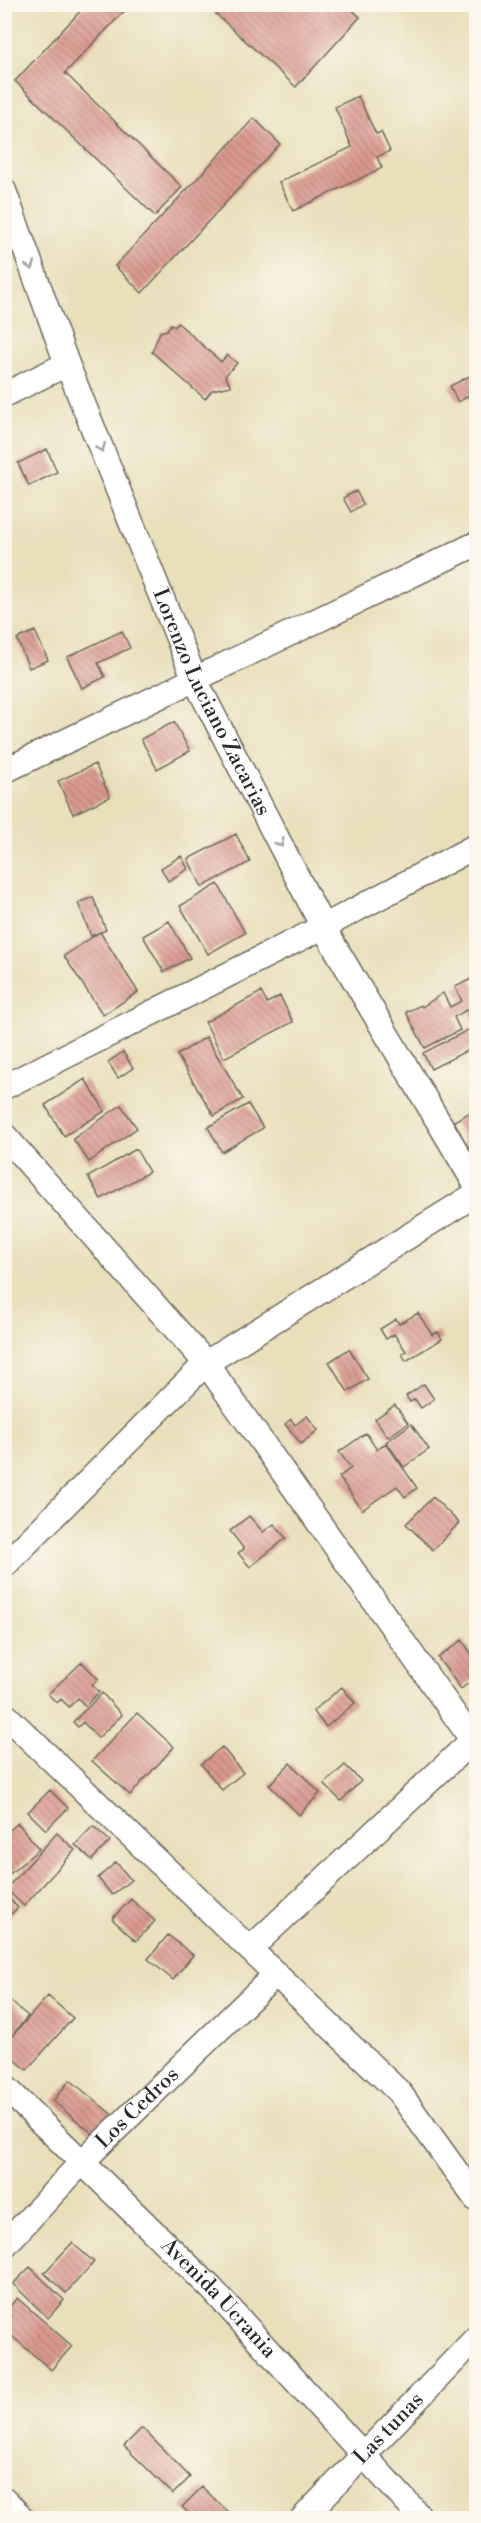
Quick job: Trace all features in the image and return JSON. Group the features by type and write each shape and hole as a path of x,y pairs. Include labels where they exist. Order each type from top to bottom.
{"street":[{"name":"Lorenzo Luciano Zacarias","path":"4,191 67,364 195,680 323,927 477,1185"},
{"path":"4,395 67,364"},
{"path":"4,771 477,544"},
{"path":"4,1086 323,927 477,846"},
{"path":"4,1135 206,1363 466,1731 476,1740 250,1949"},
{"path":"4,1566 206,1363 477,1194"},
{"path":"4,1714 399,2092 477,2199"},
{"name":"Los Cedros","path":"4,2247 82,2162 276,1974"},
{"name":"Avenida Ucrania","path":"4,2086 211,2288 421,2518"},
{"name":"Las tunas","path":"303,2518 477,2338"},
{"path":"4,2499 22,2518"}],"building":[{"path":"87,4 131,4 65,73 182,187 155,216 15,81"},
{"path":"205,4 346,4 360,17 296,87"},
{"path":"358,96 376,134 381,132 390,151 377,157 382,168 293,211 279,182 352,147 335,107"},
{"path":"254,118 280,144 142,293 115,266"},
{"path":"178,323 221,362 227,355 237,363 225,376 231,386 212,390 205,399 152,352 160,332 167,330 171,324 175,327"},
{"path":"476,373 476,392 458,402 450,386"},
{"path":"47,449 57,472 29,486 18,463"},
{"path":"356,491 363,504 351,512 343,498"},
{"path":"35,631 48,660 29,668 17,639"},
{"path":"122,631 130,648 98,663 105,677 82,688 67,657"},
{"path":"174,722 190,751 157,769 141,739"},
{"path":"95,764 110,797 73,814 58,781"},
{"path":"236,834 250,862 202,887 188,859"},
{"path":"181,856 188,869 168,881 161,868"},
{"path":"218,884 245,933 208,954 180,906"},
{"path":"93,897 106,930 91,936 78,903"},
{"path":"169,921 190,958 164,972 143,936"},
{"path":"100,932 138,992 103,1015 64,956"},
{"path":"471,979 476,990 476,1024 468,1009 454,1017 460,1030 425,1048 406,1012 421,1005 422,1007 443,993 450,1007 462,1001 455,987"},
{"path":"261,992 267,1003 280,996 293,1022 224,1058 205,1022"},
{"path":"470,1029 476,1046 431,1069 423,1053"},
{"path":"206,1037 243,1099 214,1116 177,1055"},
{"path":"123,1052 133,1068 118,1078 108,1062"},
{"path":"85,1079 105,1111 64,1136 45,1105"},
{"path":"248,1104 263,1128 222,1152 208,1127"},
{"path":"121,1105 137,1128 89,1162 73,1139"},
{"path":"476,1109 476,1163 454,1121"},
{"path":"136,1149 149,1172 101,1199 88,1177"},
{"path":"418,1313 432,1335 438,1332 442,1339 406,1361 402,1354 406,1351 394,1334 386,1339 380,1329 396,1319 399,1324"},
{"path":"349,1349 368,1379 348,1392 329,1362"},
{"path":"424,1384 434,1399 421,1408 415,1399 410,1402 406,1396"},
{"path":"395,1405 408,1423 388,1437 375,1419"},
{"path":"307,1416 318,1430 301,1444 285,1424 291,1419 295,1425"},
{"path":"411,1424 429,1449 404,1467 386,1442"},
{"path":"366,1433 377,1450 386,1443 417,1488 405,1497 397,1486 362,1510 339,1477 351,1468 339,1452"},
{"path":"433,1497 459,1523 433,1550 406,1524"},
{"path":"249,1516 263,1532 274,1524 286,1538 250,1567 238,1553 244,1549 230,1531"},
{"path":"462,1640 476,1660 476,1677 461,1689 438,1658"},
{"path":"82,1662 98,1679 92,1685 99,1692 85,1706 78,1698 69,1707 61,1699 57,1703 48,1694"},
{"path":"342,1687 355,1703 326,1727 313,1711"},
{"path":"102,1693 122,1715 98,1738 83,1722 78,1727 73,1722"},
{"path":"137,1713 174,1747 130,1795 92,1761"},
{"path":"222,1747 243,1773 222,1790 201,1764"},
{"path":"290,1763 320,1793 299,1815 269,1785"},
{"path":"345,1765 361,1781 341,1801 324,1784"},
{"path":"50,1790 68,1808 46,1830 28,1812"},
{"path":"18,1823 39,1849 5,1878 5,1834"},
{"path":"93,1826 110,1841 92,1860 75,1845"},
{"path":"57,1833 75,1850 24,1906 6,1889"},
{"path":"116,1862 131,1880 112,1895 98,1878"},
{"path":"4,1892 18,1908 4,1920"},
{"path":"131,1899 155,1921 136,1941 112,1919"},
{"path":"168,1935 193,1955 173,1980 148,1959"},
{"path":"48,1996 73,2018 27,2070 4,2050 4,2045"},
{"path":"9,2000 28,2016 6,2043 4,2006"},
{"path":"70,2080 115,2117 98,2138 53,2101"},
{"path":"72,2243 94,2262 66,2293 44,2273"},
{"path":"30,2267 64,2300 48,2318 13,2284"},
{"path":"17,2298 72,2346 51,2370 4,2329 4,2324 11,2316 6,2311"},
{"path":"142,2428 190,2477 173,2494 124,2446"},
{"path":"202,2487 235,2518 194,2518 182,2507"}]}
